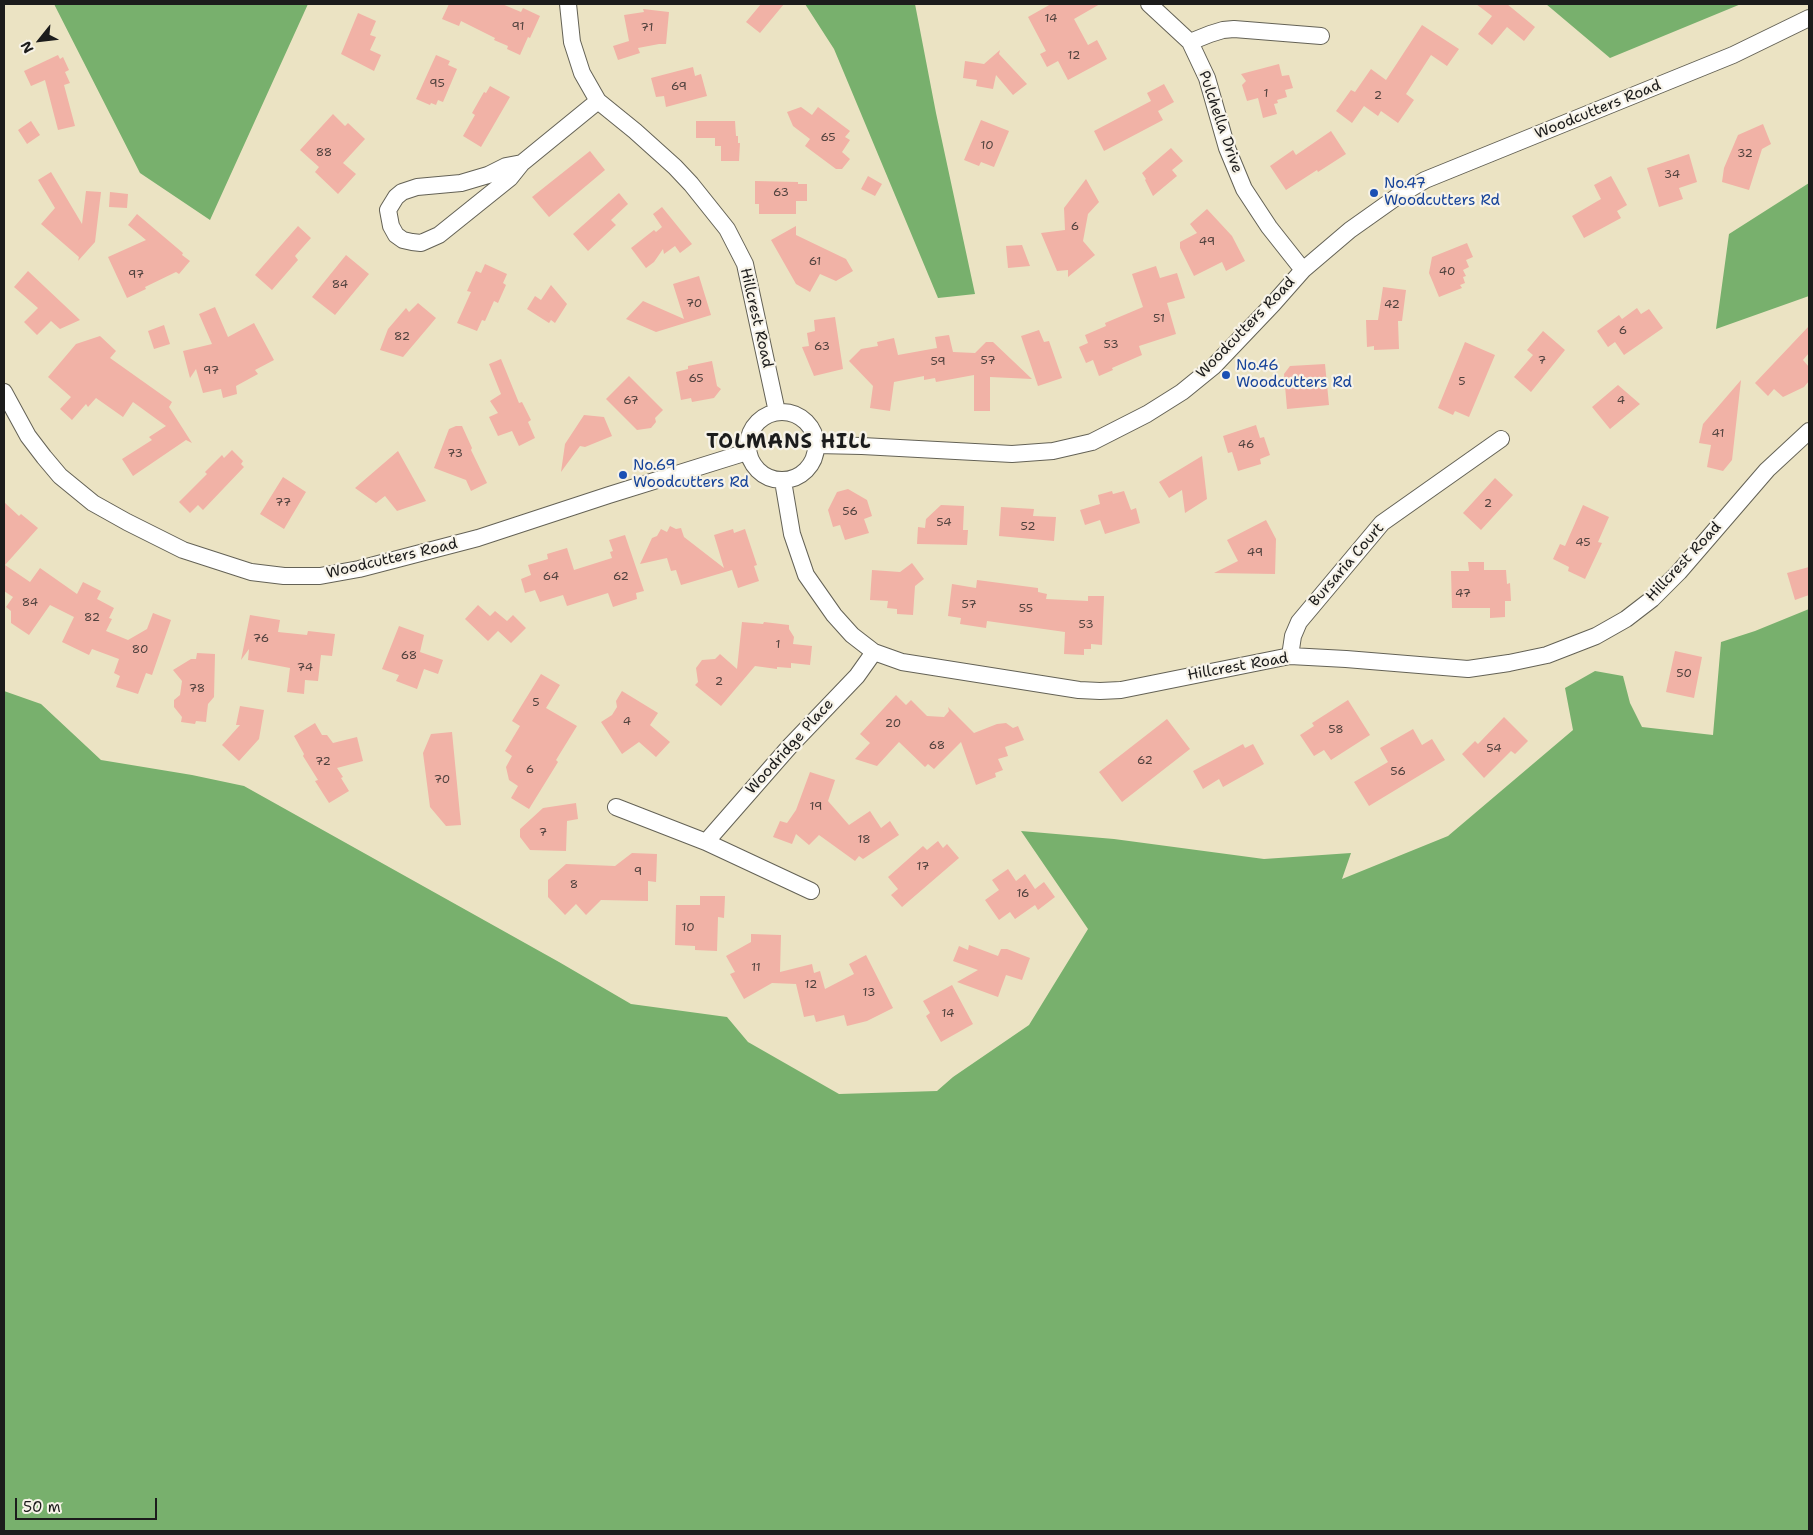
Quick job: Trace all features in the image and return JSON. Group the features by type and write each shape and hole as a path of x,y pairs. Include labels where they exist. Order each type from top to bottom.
{"street":[{"name":"Hillcrest Road","path":"568,4 572,42 582,73 598,101 675,167 701,195 727,229 745,264 777,412"},
{"name":"Pulchella Drive","path":"1149,4 1190,42 1207,78 1227,148 1244,189 1269,227 1303,270"},
{"name":"Woodcutters Road","path":"816,445 1012,454 1053,451 1092,442 1147,414 1182,392 1214,366 1303,270 1350,230 1398,196 1425,180 1715,63 1809,18"},
{"path":"1190,42 1223,30 1234,29 1321,36"},
{"path":"522,163 506,166 488,175 461,183 417,186 408,189 396,196 391,203 388,210 391,226 403,240 412,242 421,243 439,235 510,178 522,163 598,101"},
{"name":"Woodcutters Road","path":"4,392 28,436 44,458 60,476 93,502 127,522 183,550 251,572 284,576 320,576 359,569 478,538 609,494 747,452"},
{"path":"777,412 788,412 808,424 814,434 816,445 815,456 803,474 783,481 763,476 755,469 747,452 748,440 755,425 767,415 777,412"},
{"name":"Hillcrest Road","path":"783,481 792,534 806,575 834,615 852,635 874,652 902,662 1080,690 1121,690 1290,656 1468,669 1547,655 1596,636 1626,619 1652,599 1679,572 1767,470 1809,431"},
{"name":"Bursaria Court","path":"1290,656 1293,636 1298,622 1382,523 1500,439"},
{"name":"Woodridge Place","path":"706,842 790,746 857,676 874,652"},
{"path":"616,807 706,842 811,891"}],"green space":[{"path":"54,4 308,4 210,220 140,173"},
{"path":"805,4 915,4 936,113 975,294 938,298 834,49"},
{"path":"1546,4 1741,4 1610,58"},
{"path":"1809,183 1809,296 1716,329 1729,234"},
{"path":"1809,609 1809,1531 4,1531 4,691 41,704 101,760 192,775 244,786 631,1004 727,1017 748,1042 839,1094 937,1091 953,1077 1029,1025 1088,929 1021,831 1114,839 1264,859 1351,853 1342,879 1448,836 1573,730 1565,688 1595,671 1623,676 1630,703 1642,727 1713,735 1721,642 1755,631"}],"building":[{"path":"449,4 502,4 521,12 523,8 540,16 520,55 507,49 508,46 494,40 495,38 461,21 459,26 442,19"},
{"path":"761,4 784,4 760,33 746,22"},
{"path":"1051,4 1100,4 1074,19 1088,45 1097,40 1107,59 1068,80 1058,61 1047,67 1040,54 1046,51 1028,17"},
{"path":"1476,4 1507,4 1535,27 1524,41 1507,27 1492,45 1478,34 1492,16"},
{"path":"643,9 669,12 666,44 638,48 640,53 618,60 613,46 629,41 624,15 644,12"},
{"path":"358,13 376,21 370,35 376,37 370,50 381,55 374,71 341,54"},
{"path":"1422,25 1459,49 1447,66 1431,55 1406,94 1414,100 1398,123 1381,111 1378,116 1364,106 1352,123 1336,111 1351,90 1355,92 1371,69 1386,80"},
{"path":"1000,50 999,54 1027,84 1013,95 996,75 993,89 976,86 977,80 963,78 965,61 984,64"},
{"path":"58,55 60,59 63,57 69,70 65,72 70,83 64,85 75,126 58,130 45,80 31,86 24,71"},
{"path":"436,55 450,61 448,65 457,69 443,102 438,100 436,105 431,103 430,105 416,99"},
{"path":"1279,64 1282,76 1289,75 1293,88 1285,90 1287,97 1277,100 1278,103 1274,104 1277,114 1263,118 1258,98 1247,101 1242,85 1246,81 1241,74"},
{"path":"693,67 695,76 701,74 707,96 666,107 664,96 656,97 651,78"},
{"path":"1164,84 1174,102 1158,111 1163,120 1104,151 1094,131 1151,101 1147,93"},
{"path":"490,86 510,97 481,147 463,136 475,115 472,113 484,92 486,93"},
{"path":"801,107 812,115 818,107 850,131 845,137 850,140 842,152 850,159 842,169 836,169 805,146 810,139 793,126 787,112"},
{"path":"333,114 345,126 348,123 365,139 343,163 356,174 338,194 315,172 319,167 300,150"},
{"path":"981,120 1009,131 994,167 981,162 979,166 964,160"},
{"path":"31,121 40,135 27,144 18,130"},
{"path":"696,121 735,121 736,136 738,136 738,143 740,143 739,161 721,161 721,146 715,146 715,138 696,138"},
{"path":"1763,124 1771,144 1762,149 1749,190 1722,182 1724,168 1738,135"},
{"path":"1331,131 1346,154 1286,190 1270,166 1293,150 1296,155"},
{"path":"1171,148 1183,161 1172,170 1177,176 1153,196 1142,173"},
{"path":"590,151 605,170 549,217 532,197"},
{"path":"1689,154 1697,182 1679,188 1683,199 1659,207 1647,168"},
{"path":"51,172 82,224 86,191 101,192 95,242 78,261 79,257 41,224 55,208 38,180"},
{"path":"868,176 882,184 875,196 861,189"},
{"path":"1611,176 1627,205 1617,211 1621,218 1584,238 1572,216 1601,199 1594,185"},
{"path":"1086,179 1099,202 1088,214 1083,241 1095,255 1068,277 1068,270 1057,271 1041,233 1065,230 1064,208"},
{"path":"755,181 807,184 807,201 796,201 796,214 759,214 759,204 755,204"},
{"path":"110,192 128,194 127,208 109,207"},
{"path":"619,193 628,204 611,220 616,225 588,251 573,234"},
{"path":"662,207 692,244 680,253 675,246 664,254 663,249 654,262 646,268 631,248 654,230 656,232 662,227 653,214"},
{"path":"1207,209 1232,236 1245,261 1226,271 1222,262 1194,276 1180,248 1180,242 1197,233 1190,224"},
{"path":"137,214 190,261 179,274 176,272 127,298 108,257 146,240 128,225"},
{"path":"298,226 311,238 295,256 298,260 272,290 255,275"},
{"path":"796,226 796,235 846,259 853,271 836,281 820,274 810,292 796,284 771,240"},
{"path":"1467,243 1473,257 1466,260 1469,267 1463,270 1466,276 1463,277 1465,283 1460,285 1462,288 1439,297 1429,273 1432,257"},
{"path":"1022,245 1030,266 1008,268 1006,246"},
{"path":"346,255 369,274 335,315 312,297"},
{"path":"485,264 507,274 503,283 506,285 498,303 494,301 485,321 482,320 477,331 457,323 471,292 467,291 476,271 481,273"},
{"path":"1156,266 1160,278 1177,273 1185,298 1167,303 1176,334 1139,346 1142,355 1099,376 1093,360 1086,363 1079,347 1088,343 1085,335 1106,326 1105,323 1143,307 1132,274"},
{"path":"28,271 80,320 60,329 51,321 37,335 24,322 38,308 14,287"},
{"path":"699,276 711,315 656,332 626,319 643,301 684,319 673,284"},
{"path":"551,285 567,304 555,323 551,320 549,323 527,309 535,296 541,300"},
{"path":"1383,287 1406,290 1402,321 1398,321 1399,349 1374,350 1374,346 1367,347 1366,320 1378,320"},
{"path":"418,303 436,318 403,357 380,350 388,329 406,308 409,312"},
{"path":"215,307 228,337 254,323 274,360 255,370 258,374 236,386 237,394 223,398 221,389 203,393 196,369 190,378 183,351 212,344 199,314"},
{"path":"1637,308 1641,314 1649,309 1663,328 1624,355 1615,342 1608,347 1597,331 1619,315 1622,319"},
{"path":"835,317 843,369 814,376 802,347 809,346 807,333 815,331 814,320"},
{"path":"164,325 170,344 154,349 148,331"},
{"path":"1809,326 1809,353 1803,360 1809,367 1809,381 1804,387 1783,397 1774,389 1768,396 1755,383"},
{"path":"1039,330 1044,342 1049,341 1062,378 1038,386 1021,336"},
{"path":"1543,331 1565,350 1531,392 1514,377 1533,355 1527,350"},
{"path":"949,335 953,352 975,353 986,342 993,342 1032,379 990,377 990,411 974,411 974,375 936,382 935,378 924,380 924,376 894,382 890,411 870,408 873,386 849,361 861,349 878,346 877,342 894,338 898,355 937,348 935,337"},
{"path":"100,336 116,351 110,358 172,402 169,407 192,443 186,440 133,476 122,459 152,440 149,437 166,426 133,402 123,417 96,398 88,407 86,404 72,420 60,409 71,397 48,377 76,344"},
{"path":"1465,342 1495,355 1469,417 1455,411 1453,415 1438,408"},
{"path":"501,359 519,403 522,402 531,420 528,422 535,438 519,446 512,431 498,436 489,417 498,413 490,401 501,394 489,364"},
{"path":"712,361 717,386 721,389 714,398 692,402 691,398 681,400 676,372 688,369 688,366"},
{"path":"1325,364 1329,405 1287,409 1284,374 1290,366"},
{"path":"629,376 663,410 655,418 656,422 651,428 637,430 606,399"},
{"path":"1741,380 1732,460 1723,471 1707,467 1711,445 1699,443 1703,424"},
{"path":"1618,385 1640,404 1610,429 1592,407"},
{"path":"584,415 604,417 612,436 585,447 580,446 561,472 565,444"},
{"path":"1256,425 1260,438 1264,437 1270,455 1260,459 1261,464 1238,471 1232,452 1228,453 1223,436"},
{"path":"462,426 487,483 471,491 466,480 434,468 449,429"},
{"path":"232,450 243,461 241,464 244,467 203,510 198,505 190,513 179,502 207,474 205,472 222,455 224,458"},
{"path":"398,451 426,501 397,511 385,496 376,503 355,488"},
{"path":"1202,456 1207,499 1185,513 1182,490 1169,498 1159,482"},
{"path":"283,477 306,492 284,529 260,514"},
{"path":"1495,478 1513,495 1481,530 1463,513"},
{"path":"848,489 867,500 872,516 864,519 869,533 845,540 840,525 833,527 828,510 837,492"},
{"path":"1112,491 1113,494 1124,491 1131,510 1136,508 1140,523 1105,534 1100,520 1085,525 1080,510 1100,504 1098,495"},
{"path":"4,502 19,516 21,514 38,528 5,565 30,582 40,568 77,594 83,582 101,591 97,599 114,608 109,618 112,619 106,631 128,640 147,629 153,613 171,620 152,675 146,673 138,694 116,687 120,676 114,673 119,659 92,649 89,655 62,642 74,617 50,605 29,635 11,623 11,611 6,607 13,597 4,591"},
{"path":"941,505 964,506 963,530 968,530 967,545 917,544 918,527 925,528 926,519"},
{"path":"1583,505 1609,517 1598,542 1602,543 1585,579 1568,571 1569,567 1553,559 1560,544 1565,546"},
{"path":"1001,507 1034,509 1033,516 1056,517 1054,541 999,536"},
{"path":"1266,520 1276,539 1275,574 1214,573 1238,561 1227,540"},
{"path":"670,526 676,529 681,528 684,537 724,568 714,535 733,529 734,533 745,529 757,565 754,566 759,581 738,588 732,570 681,585 676,570 671,571 667,558 640,564 652,538 657,536 661,529 667,532"},
{"path":"625,535 644,591 636,593 637,599 613,607 608,593 567,606 563,595 540,602 535,590 525,593 521,579 531,575 528,565 548,559 547,554 567,548 574,570 612,558 610,552 613,551 609,540"},
{"path":"1468,562 1484,562 1484,570 1506,570 1507,584 1510,583 1511,601 1505,601 1505,617 1490,618 1490,608 1452,608 1451,571 1469,571"},
{"path":"912,563 924,579 915,586 913,615 897,614 897,609 887,608 888,601 870,600 872,570 900,572"},
{"path":"1809,567 1809,595 1795,600 1787,573"},
{"path":"977,580 1038,588 1038,592 1047,594 1046,599 1088,601 1088,596 1104,596 1102,645 1091,644 1091,649 1084,649 1084,655 1064,654 1065,632 987,621 986,628 960,624 961,618 948,616 952,584 976,588"},
{"path":"478,605 490,616 495,611 507,621 513,615 526,628 511,643 498,631 488,641 465,619"},
{"path":"250,615 280,620 278,632 307,635 308,631 335,634 332,656 321,655 318,681 305,680 304,694 287,692 290,668 248,660 249,649 241,660"},
{"path":"742,622 789,625 789,629 794,637 793,644 812,646 810,665 791,663 791,668 777,667 777,669 755,666 721,706 695,685 698,682 696,668 702,660 715,659 720,654 737,669"},
{"path":"399,626 424,635 420,652 443,660 438,674 424,669 417,689 396,681 399,675 382,669"},
{"path":"1675,651 1702,657 1694,698 1666,692"},
{"path":"197,653 215,654 214,697 208,704 206,722 196,721 195,724 181,722 182,717 174,707 174,700 180,695 182,681 173,670 191,659 196,659"},
{"path":"541,674 560,685 546,708 577,726 556,760 558,762 529,809 511,798 518,786 509,780 506,767 512,756 505,751 520,726 512,721"},
{"path":"622,691 658,713 650,725 670,742 656,757 639,742 622,754 601,722 612,715 617,707 616,701"},
{"path":"896,695 906,705 911,700 927,716 944,717 949,711 948,707 974,733 997,724 1006,723 1013,728 1018,726 1024,740 1005,747 1008,756 998,759 1003,770 995,773 996,777 976,785 961,742 934,769 928,764 925,767 899,742 877,766 855,759 870,743 860,734"},
{"path":"1348,700 1370,735 1331,760 1324,750 1314,756 1300,735 1314,726 1312,723"},
{"path":"240,706 264,710 259,739 239,761 222,745 240,725 236,725"},
{"path":"1504,717 1528,741 1515,754 1511,751 1484,778 1462,754 1475,741 1478,744"},
{"path":"1167,719 1190,749 1122,802 1099,772"},
{"path":"315,723 322,735 327,735 333,743 357,737 363,761 337,768 349,791 329,803 315,781 318,780 303,756 304,754 294,736"},
{"path":"1413,729 1422,745 1432,739 1445,760 1369,806 1354,782 1388,762 1380,748"},
{"path":"452,732 461,825 446,826 430,807 423,753 431,734"},
{"path":"1243,744 1245,748 1253,744 1264,764 1223,787 1219,779 1203,789 1193,771"},
{"path":"810,772 835,780 828,801 849,825 870,811 881,828 890,821 899,835 863,859 859,856 855,861 819,835 809,845 796,834 792,844 773,837 780,821 787,823 796,810"},
{"path":"576,803 578,819 567,821 566,851 530,850 520,837 520,829 543,808"},
{"path":"938,841 943,848 947,844 959,858 902,907 891,895 898,889 888,877 923,846 927,850"},
{"path":"632,853 657,854 656,882 648,881 648,901 601,900 586,915 576,904 565,915 548,897 548,880 566,864 615,866"},
{"path":"1008,869 1016,881 1025,874 1035,889 1044,882 1055,897 1038,910 1035,905 1015,919 1010,912 999,920 985,900 999,890 992,880"},
{"path":"700,896 725,896 724,918 718,917 717,951 695,950 695,946 675,945 676,905 700,905"},
{"path":"751,934 781,935 780,972 812,964 814,973 820,971 825,989 854,974 849,964 866,955 893,1008 867,1021 847,1026 844,1015 816,1022 814,1015 804,1017 796,984 772,983 744,999 730,974 735,972 726,956 751,942"},
{"path":"969,945 998,956 1001,949 1007,949 1030,958 1022,980 1006,975 998,997 957,982 978,970 953,961 959,946 968,950"},
{"path":"952,985 973,1024 941,1042 926,1016 930,1013 923,1001"}],"place":[{"name":"No.47 Woodcutters Rd","path":"1374,193"},
{"name":"No.46 Woodcutters Rd","path":"1226,375"},
{"name":"No.69 Woodcutters Rd","path":"623,475"}],"district":[{"name":"TOLMANS HILL","path":"789,443"}]}
